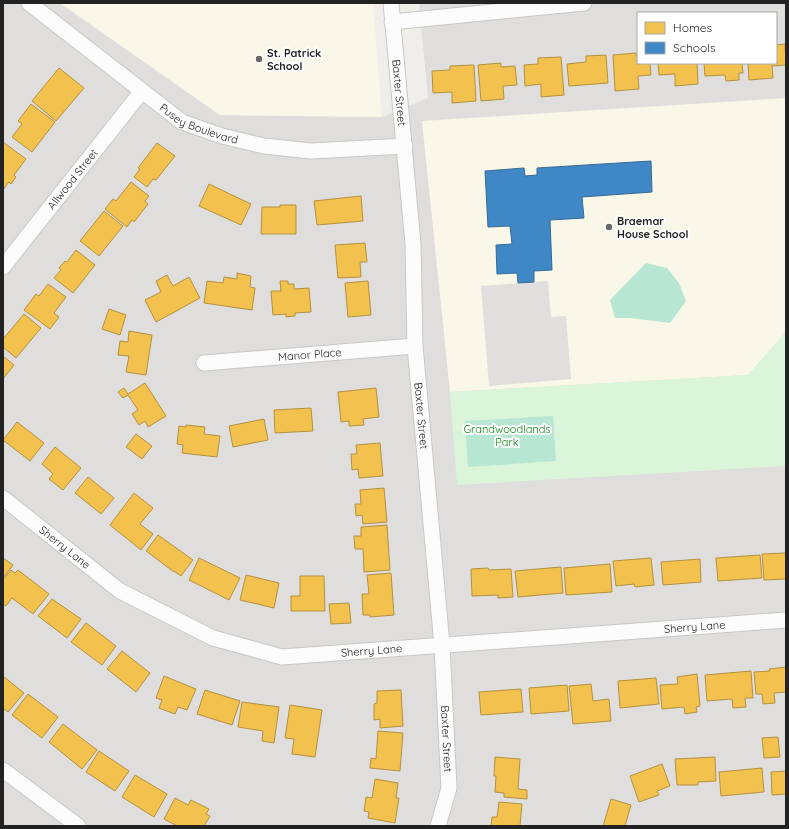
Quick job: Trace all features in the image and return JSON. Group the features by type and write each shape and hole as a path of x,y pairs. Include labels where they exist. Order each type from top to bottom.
{"street":[{"name":"Pusey Boulevard","path":"28,3 182,122 222,136 264,146 311,151 404,146"},
{"name":"Baxter Street","path":"391,3 413,244 415,346 442,645 450,788 438,826"},
{"path":"392,22 584,3"},
{"name":"Allwood Street","path":"3,268 142,91"},
{"name":"Manor Place","path":"204,363 415,346"},
{"name":"Sherry Lane","path":"3,498 120,591 213,638 282,657 786,620"},
{"path":"3,770 78,826"}],"shaded area":[{"path":"3,3 60,3 220,115 382,117 428,98 419,3 786,3 786,826 3,826"},
{"name":"St. Patrick School","path":"60,3 373,3 382,117 220,115"},
{"name":"Braemar House School","path":"786,98 786,332 748,375 450,392 422,121"},
{"path":"548,281 551,317 566,316 571,379 489,386 481,286"}],"green space":[{"path":"646,263 667,268 679,283 686,301 670,323 630,318 615,318 610,300"},
{"name":"Grandwoodlands Park","path":"786,332 786,466 457,485 450,392 748,375"},
{"path":"553,416 556,461 468,467 465,421"}],"building: Homes":[{"path":"785,44 786,65 772,66 773,78 749,80 748,64 777,64 777,45"},
{"path":"636,53 637,64 650,64 651,75 638,76 639,89 615,91 613,55"},
{"path":"606,55 608,83 569,86 567,64 586,62 586,56"},
{"path":"561,57 564,95 541,97 541,84 525,86 524,65 538,64 538,58"},
{"path":"501,63 501,67 515,66 517,85 503,86 504,99 481,101 478,65"},
{"path":"658,64 697,64 698,84 675,86 675,74 659,75"},
{"path":"704,64 742,64 743,73 739,73 739,80 726,81 725,75 705,76"},
{"path":"474,65 476,101 452,103 452,92 433,93 432,71 450,70 450,66"},
{"path":"59,68 84,88 56,121 32,101"},
{"path":"31,104 55,122 32,152 12,137 22,124 18,121"},
{"path":"3,142 26,159 14,175 16,177 11,184 9,182 3,190"},
{"path":"157,143 175,156 156,180 153,179 147,187 134,177 140,169 138,168"},
{"path":"131,182 149,196 145,201 148,204 134,222 132,220 127,227 105,209 113,199 116,201"},
{"path":"209,184 251,204 241,225 199,206"},
{"path":"361,196 363,221 317,225 314,201"},
{"path":"280,205 296,205 296,234 261,234 262,207 280,207"},
{"path":"104,211 123,226 99,256 80,241"},
{"path":"365,243 367,262 360,262 361,277 338,278 335,245"},
{"path":"76,250 95,265 73,293 54,278 61,270 59,268 65,261 67,262"},
{"path":"237,273 251,276 250,287 255,288 252,310 204,303 207,281 223,283 224,277 237,279"},
{"path":"167,275 173,286 189,277 200,298 156,322 145,300 161,292 156,281"},
{"path":"280,281 288,281 288,284 294,284 294,289 309,288 311,312 295,313 295,316 286,317 286,314 273,315 271,291 281,291"},
{"path":"368,281 371,315 348,317 345,283"},
{"path":"48,284 66,297 54,313 59,317 50,329 24,310 36,294 39,296"},
{"path":"109,309 126,315 120,335 102,329"},
{"path":"24,314 41,328 16,358 3,347 3,339"},
{"path":"129,331 152,335 146,375 126,372 129,356 118,355 120,341 128,342"},
{"path":"3,356 14,365 3,379"},
{"path":"145,383 166,416 148,427 145,421 139,425 132,414 138,410 128,395 123,398 118,392 124,388 128,394"},
{"path":"376,388 379,417 363,419 364,425 349,426 349,421 341,422 338,392"},
{"path":"311,408 313,431 275,433 274,410"},
{"path":"264,419 268,440 233,447 229,426"},
{"path":"17,422 44,443 30,461 3,440"},
{"path":"186,425 205,427 204,434 220,436 217,457 182,453 183,445 177,444 179,426 186,427"},
{"path":"136,434 152,446 142,459 126,447"},
{"path":"380,443 383,476 359,478 358,469 352,470 351,454 357,454 356,445"},
{"path":"55,447 81,468 63,490 49,479 53,474 42,464"},
{"path":"88,477 114,498 101,514 75,493"},
{"path":"384,488 387,522 363,524 362,515 356,516 355,504 361,504 360,490"},
{"path":"134,493 153,508 140,524 153,534 141,550 110,525"},
{"path":"387,525 390,570 364,572 363,549 355,549 354,536 361,536 361,527"},
{"path":"158,535 193,560 181,576 146,551"},
{"path":"786,553 786,579 764,580 762,554"},
{"path":"760,555 762,578 718,581 716,558"},
{"path":"3,558 13,565 3,578"},
{"path":"199,558 240,578 229,600 189,580"},
{"path":"651,558 654,585 635,587 634,584 616,586 613,561"},
{"path":"700,559 701,582 663,585 661,562"},
{"path":"610,564 612,592 566,595 564,568"},
{"path":"561,567 563,593 518,597 515,571"},
{"path":"488,568 489,570 511,569 513,597 498,598 498,595 472,596 471,569"},
{"path":"11,570 15,573 18,570 49,594 33,614 12,598 6,606 3,604 3,580"},
{"path":"391,573 394,615 370,617 370,615 363,615 362,594 369,594 367,575"},
{"path":"246,575 279,583 274,608 240,600"},
{"path":"300,576 324,576 325,611 291,611 291,596 300,596"},
{"path":"52,599 81,619 67,638 38,616"},
{"path":"349,603 351,623 331,624 329,604"},
{"path":"86,623 116,646 102,665 71,642"},
{"path":"122,651 150,673 136,692 107,669"},
{"path":"786,667 786,692 774,693 775,703 763,704 762,694 756,694 754,672 770,671 769,669"},
{"path":"751,671 753,698 745,698 746,707 733,708 732,699 707,701 705,675"},
{"path":"697,674 700,706 696,707 697,712 685,714 684,707 662,709 660,685 678,684 677,677"},
{"path":"3,676 24,693 8,712 3,708"},
{"path":"164,676 196,689 187,710 178,707 175,714 159,708 162,700 156,698"},
{"path":"656,678 659,704 620,708 618,681"},
{"path":"591,684 593,701 609,699 611,721 573,724 569,686"},
{"path":"567,685 569,711 531,714 529,688"},
{"path":"521,689 523,712 481,715 479,692"},
{"path":"205,690 240,701 232,725 197,714"},
{"path":"401,690 403,726 380,728 380,719 374,720 374,704 377,703 377,691"},
{"path":"28,694 58,717 42,738 12,715"},
{"path":"242,702 279,707 274,743 262,741 263,731 238,727"},
{"path":"290,705 322,710 315,757 292,754 294,739 285,738"},
{"path":"63,724 97,750 82,769 49,742"},
{"path":"378,731 403,733 400,771 370,768 371,758 376,759"},
{"path":"778,737 780,757 764,758 762,738"},
{"path":"99,751 129,771 115,791 86,772"},
{"path":"495,757 520,759 518,789 527,790 527,799 504,797 504,793 495,792"},
{"path":"715,757 716,781 698,782 698,785 677,785 675,759"},
{"path":"662,764 670,786 657,791 659,795 639,802 630,776"},
{"path":"762,768 764,792 721,796 719,772"},
{"path":"786,771 786,794 772,795 771,772"},
{"path":"135,775 167,794 154,817 122,797"},
{"path":"375,779 398,783 396,798 399,798 395,823 368,818 369,812 364,811 366,797 372,798"},
{"path":"175,798 188,805 191,800 209,809 206,814 210,816 204,826 177,826 164,819"},
{"path":"611,799 631,805 625,826 603,826"},
{"path":"499,802 522,804 520,826 491,826 492,817 497,817"}],"building: Schools":[{"path":"651,161 652,192 582,197 584,218 550,220 552,270 534,271 534,282 518,283 517,273 497,274 496,245 512,244 510,226 488,227 485,171 524,168 525,176 537,175 537,168"}],"place":[{"name":"St. Patrick School","path":"259,59"},
{"name":"Braemar House School","path":"609,227"}]}
